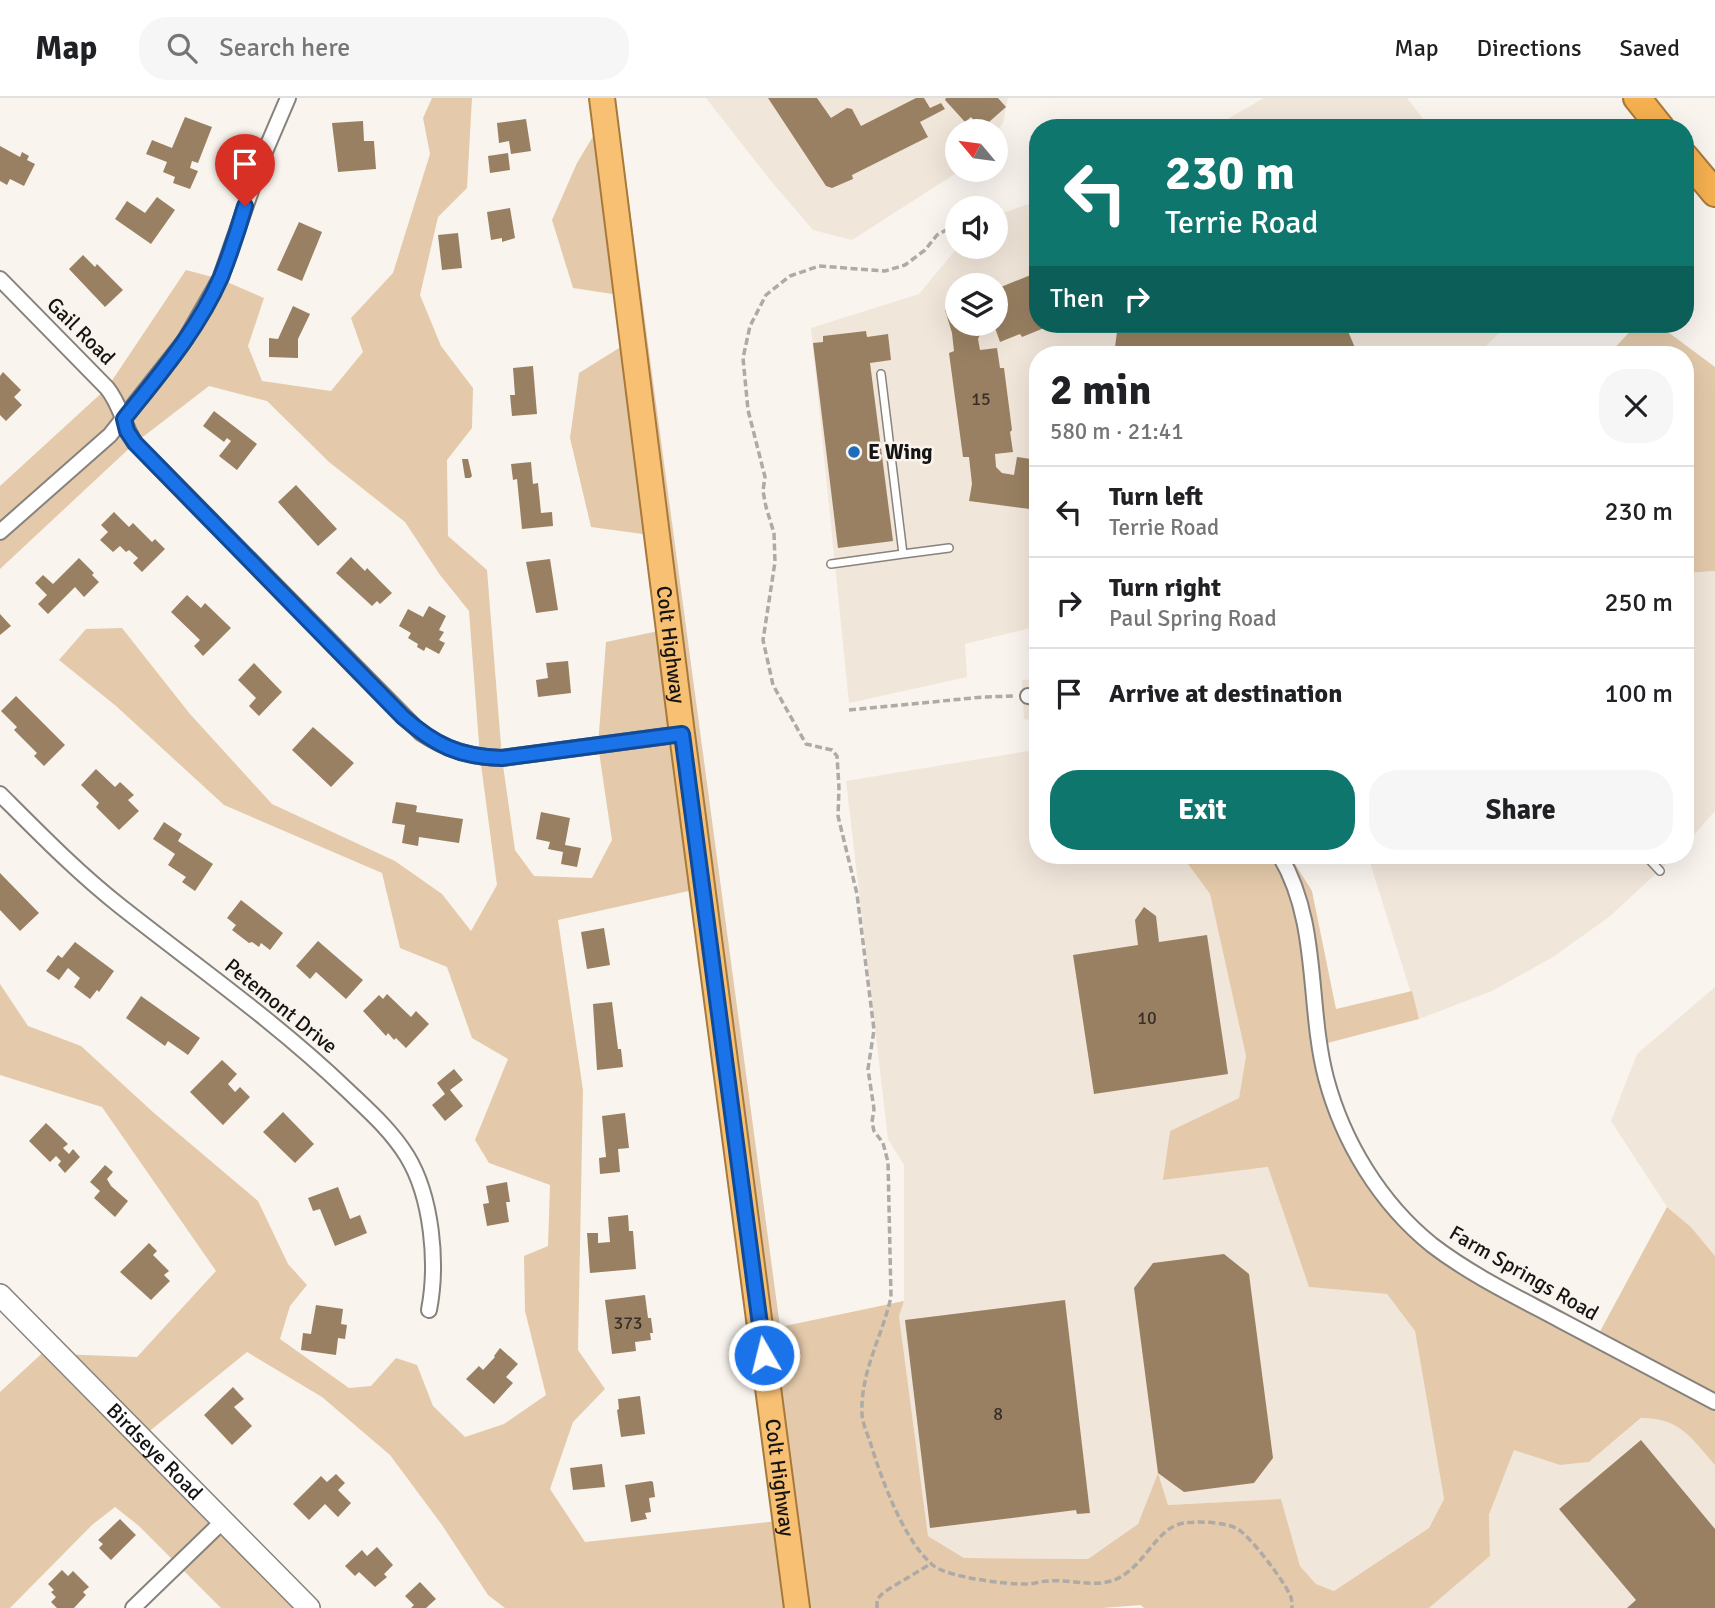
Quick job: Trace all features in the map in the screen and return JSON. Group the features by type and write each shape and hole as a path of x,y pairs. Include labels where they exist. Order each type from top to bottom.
{"highway":[{"name":"Colt Highway","path":"602,98 682,734 797,1608"},
{"path":"1637,98 1654,119"},
{"path":"1694,168 1715,193"}],"main road":[{"name":"Birdseye Road","path":"0,1295 309,1608"}],"street":[{"path":"0,532 95,449 124,419 185,340 215,289 264,154 288,98"},
{"name":"Gail Road","path":"0,279 117,400 127,431 135,443 421,733 440,745 470,755 502,758 682,734"},
{"name":"Petemont Drive","path":"0,794 92,883 251,1007 326,1070 390,1132 407,1157 419,1184 426,1213 434,1261 429,1310"},
{"name":"Farm Springs Road","path":"1284,864 1298,896 1306,930 1320,1045 1332,1099 1354,1152 1388,1199 1432,1244 1483,1278 1715,1402"},
{"path":"133,1608 223,1521"}],"lane":[{"path":"881,374 903,554"},
{"path":"831,564 949,548"},
{"path":"1653,864 1660,871"}],"path":[{"path":"945,230 905,265 885,271 819,266 790,276 766,295 750,326 743,358 748,410 765,477 765,507 774,533 775,562 763,639 773,685 806,744 832,750 837,756 838,816 857,894 874,1030 868,1069 874,1109 872,1122 874,1131 883,1143 888,1161 891,1297 886,1319 868,1362 862,1417 880,1475 896,1510 916,1544 932,1563 951,1573 1003,1583 1108,1582 1125,1577 1167,1531 1182,1523 1221,1524 1237,1528 1263,1555 1288,1590 1292,1598 1292,1608"},
{"path":"849,710 983,697 1029,697"},
{"path":"877,1608 877,1600 884,1592 932,1563"}],"shaded area":[{"path":"432,98 472,98 467,188 438,217 420,295 441,346 473,388 472,428 447,460 448,536 487,570 502,758 515,850 534,876 592,878 612,840 598,745 606,642 668,629 657,536 591,527 570,438 579,373 632,340 626,296 573,288 552,220 577,163 604,118 602,98 615,98 780,1327 904,1301 899,1316 928,1536 964,1558 1088,1559 1138,1524 1158,1473 1168,1505 1281,1499 1300,1566 1316,1584 1334,1591 1429,1528 1444,1499 1415,1331 1387,1294 1309,1287 1268,1167 1163,1180 1170,1131 1239,1098 1246,1056 1210,894 1188,864 1295,864 1312,891 1336,1009 1412,991 1419,1019 1320,1045 1354,1152 1432,1245 1596,1339 1667,1207 1691,1227 1715,1256 1715,1465 1684,1431 1655,1419 1641,1418 1589,1462 1560,1465 1514,1450 1489,1515 1490,1556 1429,1608 1144,1608 1141,1605 1102,1608 505,1608 488,1595 442,1525 390,1455 322,1397 247,1352 141,1438 309,1608 221,1608 139,1526 115,1507 92,1525 10,1608 0,1608 0,1392 50,1346 58,1354 137,1357 216,1271 102,1107 0,1075 0,984 28,1026 81,1046 154,1113 258,1201 288,1264 307,1285 290,1306 280,1339 349,1388 371,1386 396,1358 417,1365 433,1406 465,1437 504,1424 546,1395 525,1311 524,1256 548,1246 550,1185 489,1163 475,1140 508,1059 472,1038 447,967 400,948 382,873 224,805 116,706 59,660 86,629 122,628 190,714 272,804 395,861 442,894 471,931 497,885 480,757 469,611 440,575 405,522 329,462 267,401 209,386 135,443 0,569 0,486 107,388 186,270 220,279 264,298 248,346 262,381 331,391 363,352 351,318 393,273 430,154 423,118","holes":["702,888 786,1520 585,1542 550,1489 573,1422 605,1389 578,1350 583,1090 558,920"]},
{"path":"706,98 1008,98 1004,119 945,119 945,180 852,240 813,230"},
{"path":"1264,98 1407,98 1423,119 1228,119"},
{"path":"1029,204 1029,333 1499,333 1486,346 1029,346 1029,628 965,644 967,677 849,703 811,328 919,294 948,259 1008,259 1008,211"},
{"path":"1629,333 1669,333 1687,346 1616,346"},
{"path":"1694,351 1715,367 1715,571 1694,572"},
{"path":"1715,571 1715,811 1694,835 1694,572"},
{"path":"1022,680 1029,680 1029,720 1024,719"},
{"path":"1028,751 1029,864 1188,864 1210,894 1246,1056 1239,1098 1170,1131 1164,1180 1269,1167 1309,1287 1387,1294 1415,1331 1444,1499 1429,1528 1334,1591 1316,1584 1300,1566 1281,1499 1168,1505 1158,1474 1138,1524 1088,1559 964,1558 928,1536 899,1316 904,1301 904,1165 888,1139 846,781"},
{"path":"1371,864 1666,864 1609,917 1553,957 1492,991 1419,1019"},
{"path":"1715,987 1715,1256 1691,1227 1667,1207 1611,1121 1637,1054"},
{"path":"1642,1418 1659,1418 1684,1429 1715,1465 1715,1608 1429,1608 1490,1556 1489,1516 1514,1449 1560,1465 1589,1462"}],"building":[{"path":"768,98 817,98 831,118 847,108 852,109 861,126 916,98 924,98 930,108 941,103 945,109 920,122 928,137 832,188 826,186"},
{"path":"998,98 1006,107 992,119 962,119 945,100"},
{"path":"185,117 212,127 198,163 192,161 190,168 198,171 190,189 173,183 175,177 163,172 167,162 146,154 152,140 172,148"},
{"path":"526,119 531,151 511,154 509,141 499,143 497,123"},
{"path":"363,121 364,141 374,141 376,169 338,172 332,123"},
{"path":"0,146 20,157 22,152 29,156 27,160 35,164 24,186 10,179 7,185 0,181"},
{"path":"508,153 510,170 490,173 488,156"},
{"path":"157,197 175,210 151,244 115,219 127,201 145,213"},
{"path":"510,208 515,238 502,242 502,238 491,240 487,212"},
{"path":"299,222 322,232 302,281 277,270"},
{"path":"458,233 462,268 442,270 438,235"},
{"path":"83,255 95,267 97,264 123,290 105,307 69,269"},
{"path":"1029,276 1029,333 1032,333 1022,337 1020,334 1000,342 998,336 1008,336 1008,284"},
{"path":"293,306 310,314 298,339 298,358 269,357 269,338 278,339"},
{"name":"E Wing","path":"866,331 867,337 888,334 891,360 870,363 893,541 838,548 813,343 823,342 823,336"},
{"path":"1117,333 1349,333 1354,346 1115,346"},
{"path":"952,336 979,336 980,350 997,348 1000,368 1004,368 1013,452 995,454 996,467 1002,473 1014,475 1017,457 1029,459 1029,509 969,501 972,484 969,457 963,457 949,353 954,351"},
{"path":"533,366 537,414 512,416 510,395 515,395 513,368"},
{"path":"3,372 21,390 14,397 22,405 6,421 0,415 0,376"},
{"path":"214,411 257,444 237,470 219,456 231,441 227,438 224,442 203,426"},
{"path":"462,459 468,459 472,476 470,478 465,478"},
{"path":"531,462 533,484 538,483 541,513 552,512 553,526 522,529 517,479 513,480 511,464"},
{"path":"296,485 337,529 318,546 278,502"},
{"path":"114,512 129,527 133,523 152,542 155,539 165,549 142,572 133,563 138,558 129,550 126,552 120,546 113,552 100,540 108,532 101,525"},
{"path":"351,557 365,571 367,568 392,593 380,604 377,601 372,606 336,573"},
{"path":"79,558 99,582 84,597 75,587 48,614 38,604 47,595 35,583 43,575 53,584"},
{"path":"550,559 558,610 536,613 526,562"},
{"path":"187,595 201,608 205,603 231,628 203,656 194,646 200,640 171,612"},
{"path":"429,606 446,616 439,630 444,632 439,640 445,643 439,654 426,647 424,651 417,647 418,644 408,638 411,633 399,626 408,609 423,617"},
{"path":"0,614 11,626 0,635"},
{"path":"568,661 571,693 538,697 536,680 548,678 546,663"},
{"path":"254,663 282,692 259,716 249,706 256,698 238,680"},
{"path":"16,696 65,745 44,766 34,756 37,753 14,730 17,727 1,711"},
{"path":"313,727 354,763 331,787 292,750"},
{"path":"96,769 115,787 120,782 134,795 128,800 139,811 119,830 96,807 99,803 81,785"},
{"path":"396,802 417,806 416,812 463,819 459,843 419,837 418,846 402,843 405,825 392,823"},
{"path":"541,812 570,818 565,845 581,848 577,867 561,864 563,852 548,849 550,842 536,839"},
{"path":"164,822 182,834 178,841 213,864 195,891 182,882 186,877 168,865 175,854 153,839"},
{"path":"0,873 39,913 20,931 0,910"},
{"path":"241,900 283,933 270,950 261,943 259,947 249,943 232,930 236,925 227,918"},
{"path":"1144,907 1156,916 1159,942 1207,935 1228,1074 1094,1094 1073,955 1138,945 1135,920"},
{"path":"604,928 610,965 587,969 581,932"},
{"path":"318,941 363,980 346,999 316,972 310,979 296,966"},
{"path":"75,942 114,971 99,992 97,990 90,999 74,987 80,978 68,968 59,980 46,971 58,955 62,958"},
{"path":"387,994 411,1017 416,1011 429,1024 406,1048 388,1033 386,1036 363,1011 379,995 383,999"},
{"path":"141,996 200,1038 188,1055 168,1041 165,1046 126,1018"},
{"path":"612,1002 623,1067 597,1070 593,1004"},
{"path":"222,1060 237,1074 228,1084 235,1092 240,1087 250,1097 223,1125 190,1092"},
{"path":"454,1069 463,1080 450,1090 463,1106 445,1121 432,1105 445,1094 437,1083"},
{"path":"283,1112 314,1144 295,1163 263,1132"},
{"path":"625,1113 629,1148 618,1149 620,1172 600,1174 599,1158 606,1157 602,1116"},
{"path":"46,1123 68,1144 63,1148 69,1154 73,1149 80,1157 65,1173 58,1165 61,1161 56,1156 50,1162 29,1141"},
{"path":"105,1165 113,1172 107,1179 111,1186 128,1201 115,1217 94,1198 100,1191 90,1182"},
{"path":"507,1182 509,1222 487,1226 483,1204 489,1203 486,1186"},
{"path":"338,1187 350,1219 360,1215 367,1233 335,1246 320,1209 313,1211 308,1198"},
{"path":"628,1215 629,1231 633,1231 636,1269 590,1273 587,1233 598,1233 598,1243 610,1242 608,1217"},
{"path":"149,1243 157,1251 153,1255 169,1271 164,1275 170,1281 151,1300 120,1272"},
{"path":"1224,1254 1249,1274 1273,1458 1254,1483 1184,1492 1158,1473 1134,1288 1153,1263"},
{"path":"645,1295 653,1333 650,1333 651,1340 635,1342 636,1351 612,1354 605,1300"},
{"path":"1065,1300 1090,1513 1077,1514 1076,1510 930,1528 905,1320"},
{"path":"316,1305 343,1309 341,1324 347,1325 345,1339 338,1338 336,1355 301,1350 303,1333 311,1334"},
{"path":"500,1348 518,1364 506,1377 513,1383 494,1404 466,1379 479,1366 483,1370"},
{"path":"233,1387 244,1399 234,1407 252,1426 232,1445 204,1415"},
{"path":"640,1396 645,1434 621,1437 618,1399"},
{"path":"1641,1440 1715,1529 1715,1608 1627,1608 1636,1600 1559,1509"},
{"path":"602,1464 605,1487 573,1490 570,1468"},
{"path":"336,1474 345,1483 338,1490 351,1503 338,1517 325,1504 309,1520 293,1504 321,1476 327,1482"},
{"path":"651,1481 655,1497 649,1498 651,1512 645,1513 647,1519 631,1522 625,1485"},
{"path":"120,1519 136,1535 111,1560 99,1548 103,1544 98,1540"},
{"path":"377,1547 393,1565 384,1574 387,1577 375,1587 359,1572 355,1576 345,1566 362,1550 367,1556"},
{"path":"62,1570 68,1576 73,1571 89,1587 83,1592 86,1595 74,1608 57,1608 51,1602 56,1597 48,1584"},
{"path":"420,1582 436,1599 426,1608 411,1608 414,1605 405,1596"}],"place":[{"name":"E Wing","path":"854,452"}],"route":[{"path":"245,206 220,279 205,309 166,367 124,419 127,431 135,443 403,717 440,745 460,753 502,758 682,734 764,1355"}]}
